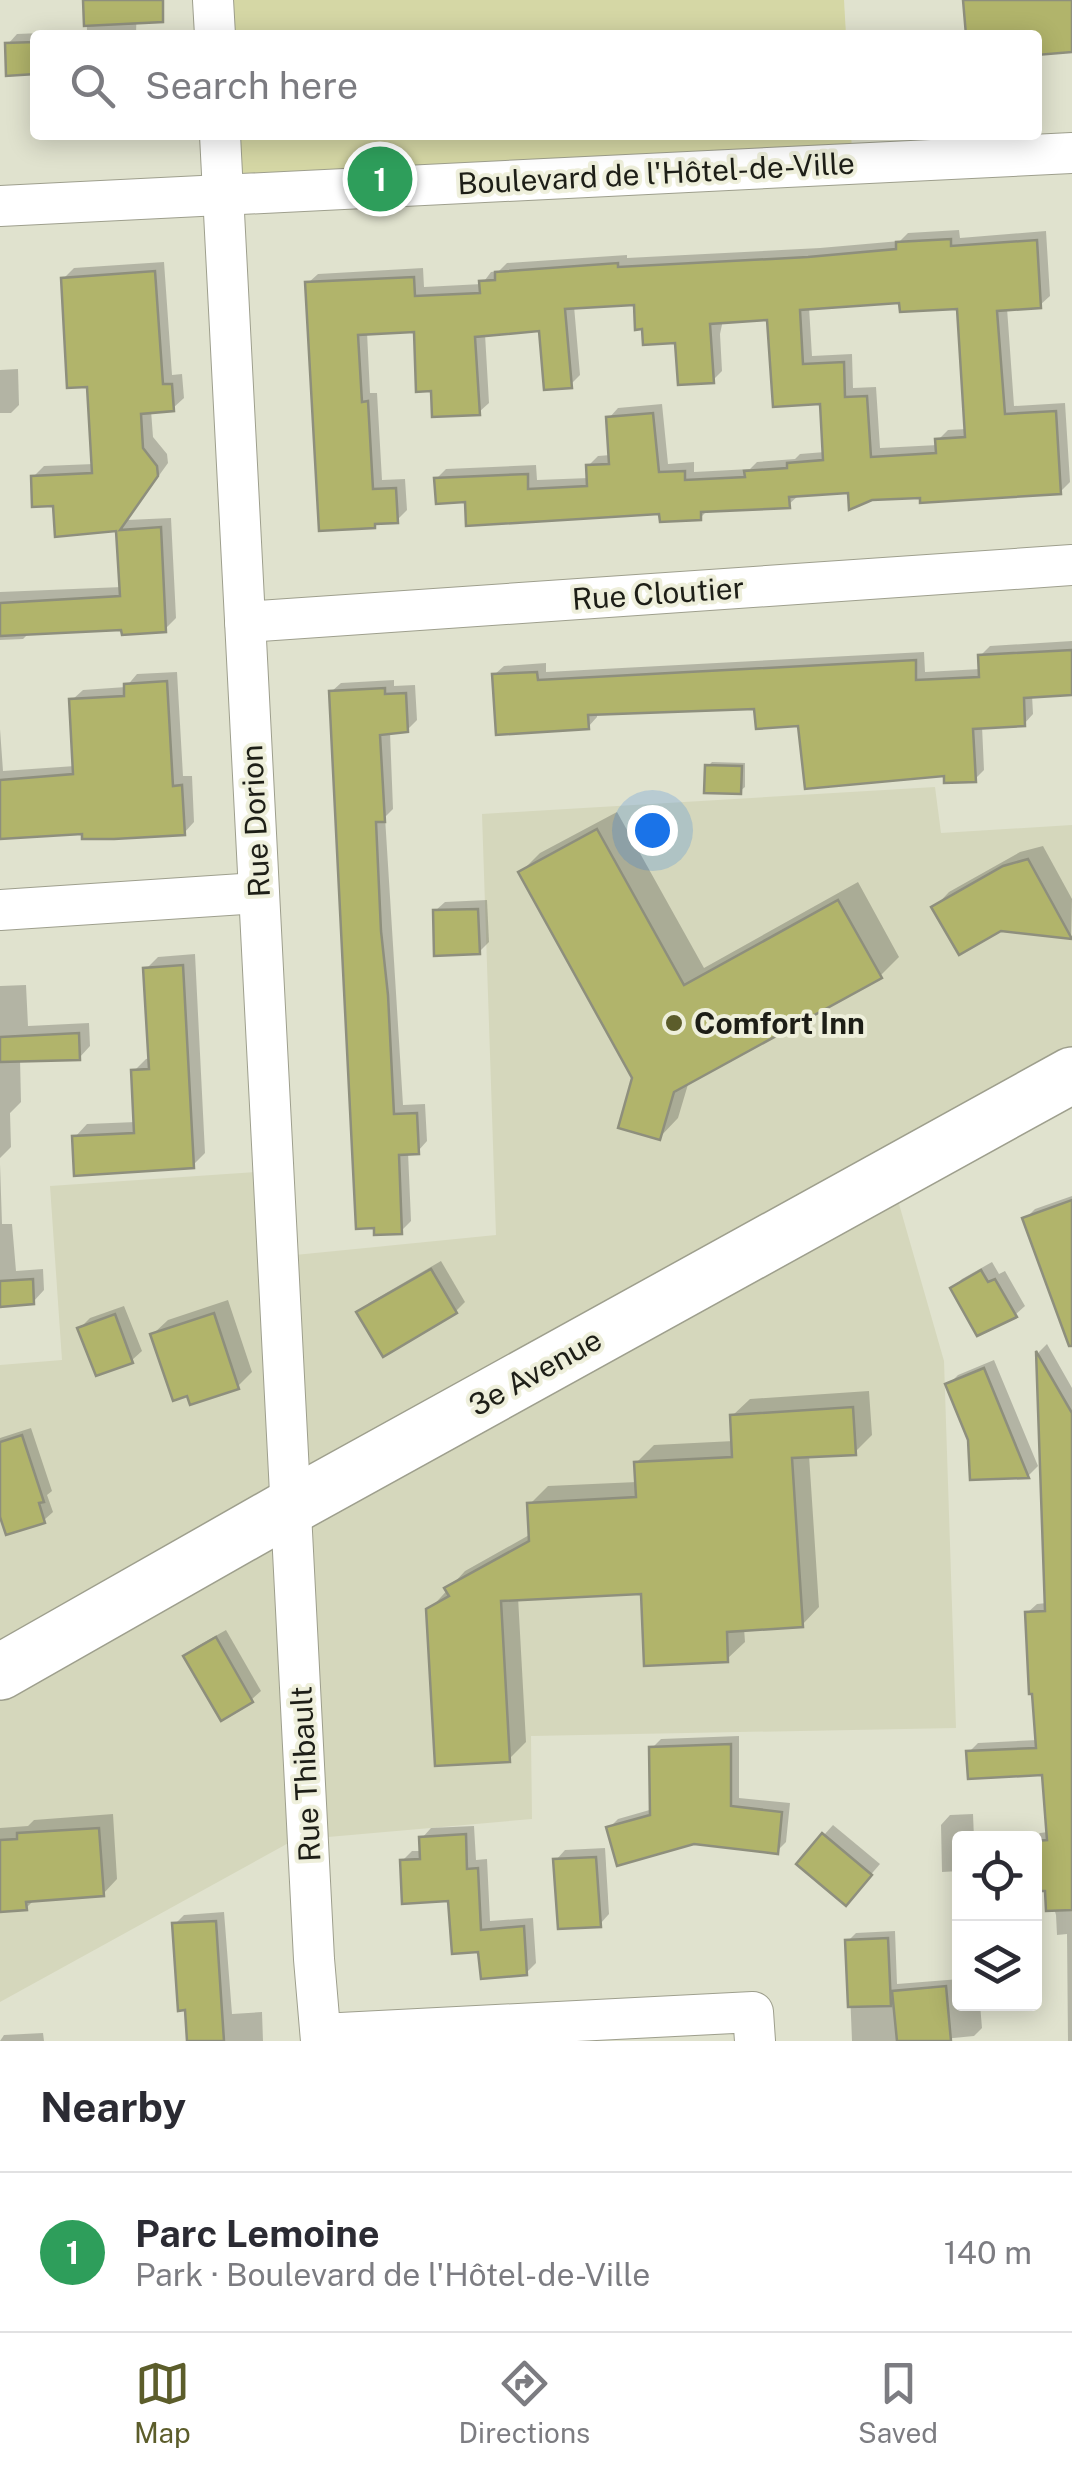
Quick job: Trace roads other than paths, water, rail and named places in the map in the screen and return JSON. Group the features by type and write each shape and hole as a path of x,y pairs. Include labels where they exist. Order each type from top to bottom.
{"main road":[{"name":"3e Avenue","path":"0,1672 1072,1074"}],"street":[{"path":"213,0 215,30"},
{"name":"Rue Dorion","path":"220,140 292,1506"},
{"name":"Boulevard de l'Hôtel-de-Ville","path":"0,206 1072,153"},
{"name":"Rue Cloutier","path":"245,622 1072,565"},
{"path":"0,910 258,894"},
{"name":"Rue Thibault","path":"292,1506 321,2037"},
{"path":"321,2037 754,2012 755,2041"}],"place":[{"name":"Parc Lemoine","path":"380,179"},
{"name":"Comfort Inn","path":"674,1023"}]}
